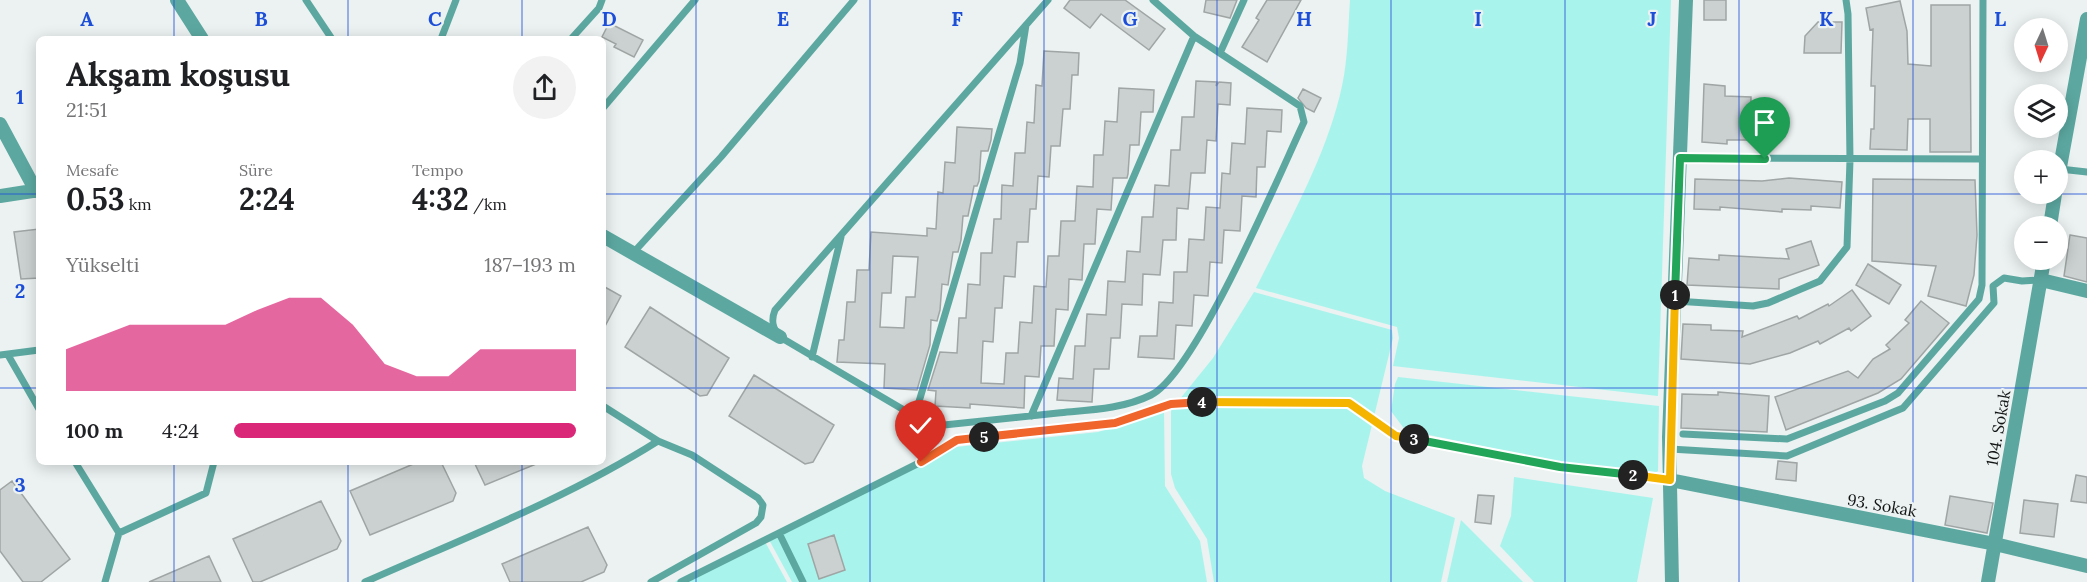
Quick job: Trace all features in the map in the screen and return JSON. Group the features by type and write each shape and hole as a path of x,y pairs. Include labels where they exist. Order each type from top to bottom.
{"street":[{"path":"177,0 200,36"},
{"path":"1672,582 1670,449 1686,0"},
{"path":"2064,150 2084,50 2087,19"},
{"path":"0,124 36,187"},
{"path":"0,196 36,190"},
{"path":"606,238 780,337"},
{"name":"104. Sokak","path":"1988,582 2042,270"},
{"path":"2041,280 2087,291"},
{"name":"93. Sokak","path":"1670,480 1995,544 2087,566"}],"lane":[{"path":"306,0 330,36"},
{"path":"442,36 456,0"},
{"path":"574,36 599,8 602,0"},
{"path":"606,104 686,3 695,0"},
{"path":"633,253 722,157 854,0"},
{"path":"1048,0 775,310 772,324 780,337 926,423 944,425 1126,404 1155,393 1168,381 1216,307 1304,122 1300,106 1194,36 1153,0"},
{"path":"1220,53 1244,0"},
{"path":"1675,301 1761,305 1825,277 1849,241 1848,14 1845,0"},
{"path":"1683,434 1787,439 1885,401 1898,393 1975,305 1981,294 1983,0"},
{"path":"915,415 1020,63 1026,25"},
{"path":"1031,416 1194,36"},
{"path":"1680,158 1982,159"},
{"path":"2068,173 2087,172"},
{"path":"812,357 842,234"},
{"path":"1670,449 1787,456 1903,408 1994,303 1993,286 2004,278 2022,281 2041,280"},
{"path":"36,350 4,355 36,404"},
{"path":"681,582 921,462 957,440 1115,423 1171,404"},
{"path":"606,408 658,441 692,455 758,498 763,505 763,512 756,523 651,582"},
{"path":"1396,436 1560,467 1670,480"},
{"path":"365,582 564,495 613,469 658,441"},
{"path":"77,465 119,533 105,582"},
{"path":"119,533 206,493 213,465"},
{"path":"779,533 803,582"}],"path":[{"path":"1171,404 1287,401 1349,403 1396,436"}],"shaded area":[{"path":"1350,0 1671,0 1658,396 1393,366 1399,338 1397,327 1256,288 1305,190 1327,138 1346,65"},
{"path":"1254,292 1392,330 1393,338 1362,466 1364,478 1385,491 1455,518 1441,582 1214,582 1207,539 1175,488 1171,474 1171,410 1213,358"},
{"path":"1398,377 1659,406 1658,471 1653,474 1587,468 1405,430 1391,411"},
{"path":"1164,411 1165,486 1200,541 1207,582 792,582 767,536 946,448 1098,432"},
{"path":"1514,477 1653,498 1637,582 1534,582 1500,546 1511,516"},
{"path":"1461,520 1523,582 1447,582"},
{"path":"763,538 787,582 675,582 679,579"}],"building":[{"path":"1070,0 1125,0 1165,29 1149,50 1101,14 1090,28 1064,8"},
{"path":"1206,0 1237,0 1230,18 1204,12"},
{"path":"1267,0 1301,0 1267,62 1242,47 1259,20 1256,18"},
{"path":"1704,0 1726,0 1726,20 1704,20"},
{"path":"1900,1 1907,31 1908,64 1931,66 1931,5 1970,5 1971,152 1930,152 1930,119 1908,119 1907,150 1870,149 1871,129 1874,129 1875,86 1871,86 1873,29 1870,30 1866,8"},
{"path":"1818,22 1842,22 1841,53 1804,53 1805,36"},
{"path":"609,23 643,40 634,57 614,47 616,44 602,36"},
{"path":"1044,51 1079,53 1078,75 1072,75 1070,109 1063,109 1060,146 1051,146 1049,177 1038,176 1036,209 1030,209 1028,242 1017,242 1015,277 1004,276 1002,308 995,308 993,342 983,341 981,383 1004,384 1006,353 1018,353 1020,322 1032,323 1034,286 1046,287 1048,256 1059,256 1061,221 1075,221 1077,186 1093,187 1094,155 1103,155 1105,121 1117,122 1119,88 1154,90 1153,112 1141,112 1139,145 1130,145 1127,178 1113,178 1111,210 1097,209 1095,244 1084,244 1082,280 1069,279 1068,310 1056,309 1054,346 1041,346 1039,377 1025,376 1024,408 970,404 970,408 935,406 936,391 928,390 940,352 957,353 959,318 966,318 968,284 980,285 981,253 992,253 994,219 1001,219 1002,185 1013,186 1015,153 1025,153 1027,122 1034,123 1036,85 1042,86"},
{"path":"1196,81 1217,82 1216,86 1219,82 1231,83 1230,105 1218,104 1216,141 1207,140 1205,173 1191,173 1188,209 1177,208 1176,240 1163,240 1160,275 1143,274 1142,305 1122,304 1120,338 1111,338 1109,369 1094,369 1092,402 1057,400 1059,378 1073,379 1075,346 1085,346 1087,314 1106,315 1108,281 1125,282 1127,251 1140,252 1142,217 1153,217 1155,185 1169,186 1171,150 1180,150 1182,117 1194,117"},
{"path":"1704,84 1725,86 1725,96 1751,97 1750,140 1727,140 1727,144 1702,142"},
{"path":"1303,89 1321,98 1314,112 1306,108 1298,98"},
{"path":"1247,108 1282,110 1281,132 1267,131 1265,167 1257,167 1256,197 1242,196 1240,231 1224,230 1222,263 1210,262 1208,296 1194,295 1192,326 1176,325 1174,359 1138,357 1140,336 1157,336 1159,302 1173,303 1174,272 1187,272 1189,239 1204,240 1206,207 1220,208 1222,173 1230,174 1232,143 1245,144"},
{"path":"957,127 992,129 988,151 981,151 979,181 977,186 974,186 968,216 963,216 961,240 958,252 953,252 948,285 942,284 937,321 931,320 930,345 917,390 884,388 885,364 837,362 839,340 844,340 847,302 855,302 857,270 869,270 871,232 927,236 927,228 936,229 938,192 943,193 945,162 955,163","holes":["893,256 918,257 915,297 906,297 904,328 880,327 882,293 891,293"]},
{"path":"1789,178 1842,182 1840,208 1811,206 1811,210 1782,209 1782,212 1720,207 1720,210 1694,209 1695,179 1762,181"},
{"path":"1873,179 1975,180 1977,235 1974,275 1966,306 1928,296 1936,266 1872,261"},
{"path":"36,229 36,278 21,279 14,232"},
{"path":"2070,235 2087,238 2087,282 2064,276 2065,270 2068,270"},
{"path":"1811,241 1819,265 1779,279 1779,289 1687,285 1689,258 1719,260 1719,255 1789,259 1786,249"},
{"path":"1868,264 1901,285 1889,304 1856,285"},
{"path":"606,288 621,296 606,324"},
{"path":"1852,290 1871,316 1851,331 1849,328 1820,344 1818,341 1790,353 1750,364 1681,359 1683,324 1711,325 1711,330 1743,331 1742,337 1797,316 1799,319 1828,304 1829,306"},
{"path":"1921,301 1949,323 1901,379 1878,393 1786,430 1775,397 1848,371 1858,378 1873,359 1890,349 1886,345 1909,323 1905,320"},
{"path":"650,307 729,358 707,395 700,396 625,347"},
{"path":"754,375 834,425 813,462 805,464 729,416"},
{"path":"1718,392 1769,396 1767,432 1681,428 1682,394 1718,395"},
{"path":"1778,461 1797,463 1796,481 1776,479"},
{"path":"411,465 442,465 456,493 453,501 370,535 350,491"},
{"path":"475,465 534,465 485,485"},
{"path":"2076,475 2087,477 2087,503 2071,501"},
{"path":"12,481 70,559 41,582 23,582 0,551 0,490"},
{"path":"1478,495 1494,496 1491,524 1475,522"},
{"path":"1950,496 1993,503 1987,533 1945,525"},
{"path":"2024,500 2058,504 2054,537 2020,533"},
{"path":"321,501 341,541 337,549 260,582 253,582 233,539"},
{"path":"588,527 607,565 604,572 581,582 510,582 502,564"},
{"path":"834,535 845,570 819,579 808,544"},
{"path":"209,556 221,582 149,582"}],"route":[{"path":"921,462 957,440 1115,423 1171,404 1287,401 1349,403 1396,436 1560,467 1670,480 1680,158 1765,159"}]}
